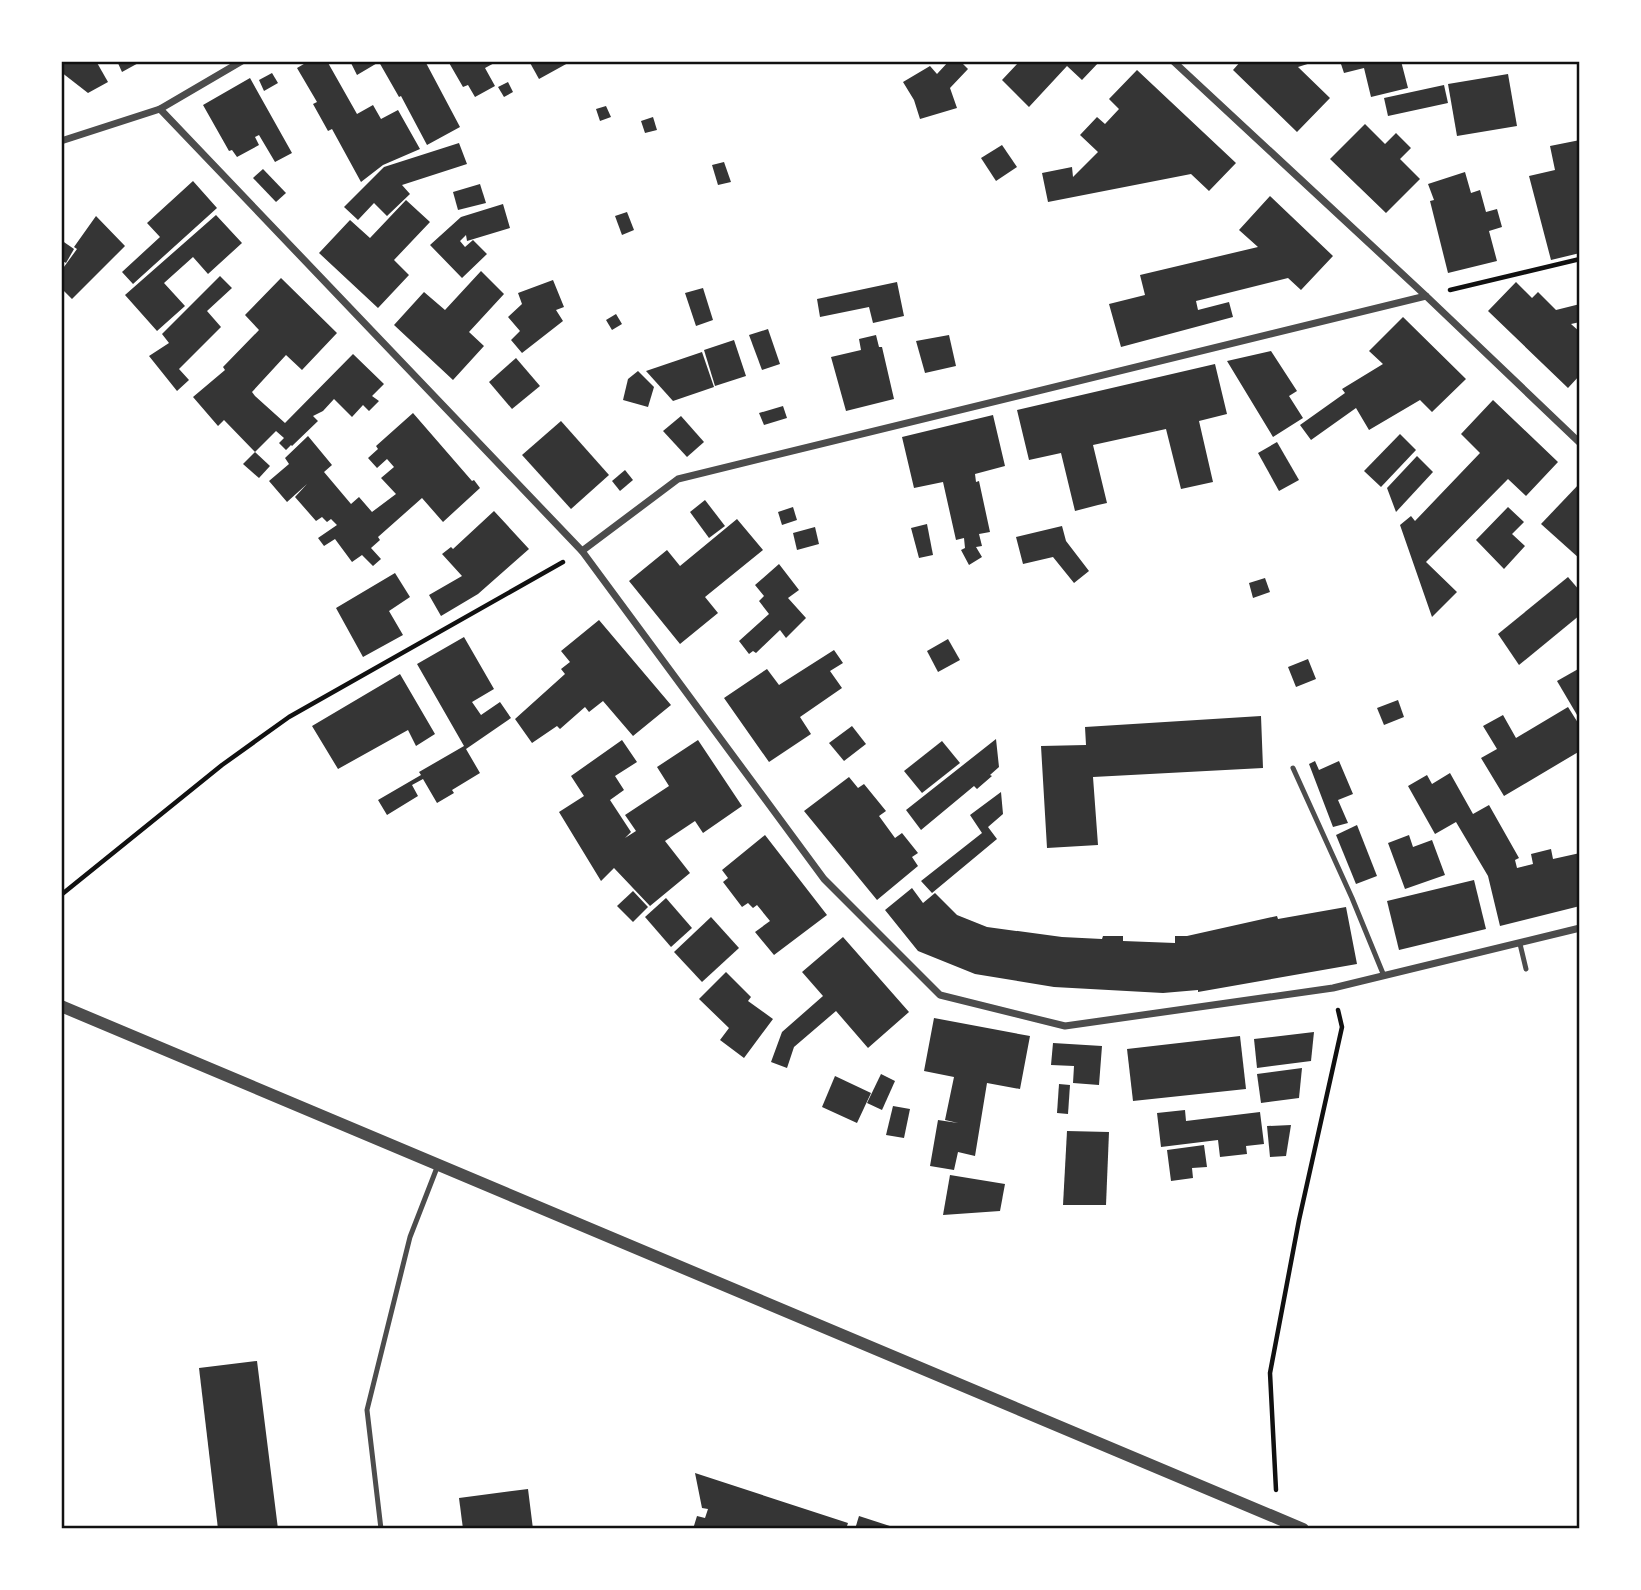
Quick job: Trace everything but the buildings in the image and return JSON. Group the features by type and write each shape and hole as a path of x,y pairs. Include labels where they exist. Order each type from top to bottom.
{"street":[{"path":"61,141 160,109 242,61"},
{"path":"1172,61 1580,443"},
{"path":"160,109 582,551 824,879 940,995 1065,1026 1333,988 1580,928"},
{"path":"582,551 678,479 1426,296"},
{"path":"61,1006 1303,1529"}],"lane":[{"path":"1293,768 1384,976"},
{"path":"1520,944 1527,969"},
{"path":"381,1529 367,1410 410,1237 438,1165"}],"path":[{"path":"1426,296 1580,259"},
{"path":"61,895 222,765 289,716 582,551"},
{"path":"1277,1518 1270,1373 1299,1220 1342,1027 1333,988"}]}
